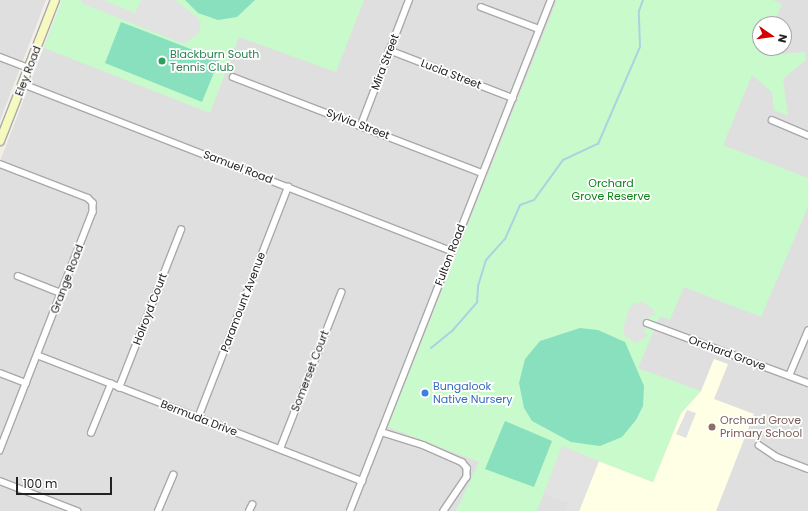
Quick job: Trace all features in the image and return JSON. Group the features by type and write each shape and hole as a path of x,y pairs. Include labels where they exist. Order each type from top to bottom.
{"main road":[{"name":"Eley Road","path":"0,140 55,0"}],"street":[{"name":"Mira Street","path":"361,125 409,0"},
{"name":"Fulton Road","path":"350,511 551,0"},
{"path":"481,7 540,29"},
{"name":"Lucia Street","path":"390,50 513,98"},
{"path":"0,57 29,68"},
{"name":"Sylvia Street","path":"233,77 361,125 482,173"},
{"name":"Samuel Road","path":"23,84 452,251"},
{"path":"772,120 808,135"},
{"name":"Grange Road","path":"0,164 88,198 93,203 93,212 0,450"},
{"name":"Paramount Avenue","path":"198,418 288,187"},
{"name":"Holroyd Court","path":"120,388 180,230"},
{"path":"18,276 61,293"},
{"name":"Somerset Court","path":"280,449 341,293"},
{"name":"Orchard Grove","path":"647,323 808,383"},
{"path":"789,376 808,331"},
{"name":"Bermuda Drive","path":"37,355 362,481"},
{"path":"0,373 26,383"},
{"path":"91,433 111,384"},
{"path":"381,432 423,445 462,462 467,468 467,477 444,511"},
{"path":"759,445 777,457 808,469"},
{"path":"158,511 173,475"},
{"path":"0,481 77,511"}],"shaded area":[{"path":"0,0 46,0 0,121"},
{"path":"62,0 808,0 808,511 0,511 0,161"},
{"path":"82,0 104,0 135,13 141,0 175,0 199,19 200,32 184,44 81,3"},
{"path":"642,302 654,310 655,316 650,316 644,332 648,336 636,343 625,336 623,329 629,309 634,303"},
{"name":"Orchard Grove Primary School","path":"714,359 728,364 714,399 754,414 716,511 579,511 599,461 653,482 681,413 701,391"},
{"path":"687,410 696,413 686,438 676,434"},
{"path":"562,446 599,461 579,511 566,511 568,503 544,494"}],"green space":[{"path":"62,0 364,0 336,72 239,37 210,113 44,48"},
{"path":"185,0 255,0 237,17 218,20 198,13"},
{"name":"Orchard Grove Reserve","path":"557,0 773,0 782,4 777,16 752,16 752,56 792,56 792,53 805,52 806,60 783,79 788,116 774,110 772,92 752,75 723,145 808,178 808,207 761,317 684,287 670,320 660,316 638,368 701,391 681,413 653,482 562,447 537,511 456,511 479,462 388,427"},
{"name":"Blackburn South Tennis Club","path":"121,22 219,60 202,102 105,63"},
{"path":"580,328 598,330 625,342 644,386 643,406 636,420 622,437 600,446 571,442 532,421 524,408 519,383 525,359 540,341"},
{"path":"505,421 552,441 534,487 485,469"}],"waterway":[{"path":"431,348 453,330 477,302 478,286 486,260 505,239 520,205 534,200 563,160 598,144 640,47 639,11 643,0"}],"place":[{"name":"Blackburn South Tennis Club","path":"162,61"},
{"name":"Bungalook Native Nursery","path":"425,393"},
{"name":"Orchard Grove Primary School","path":"712,427"}]}
